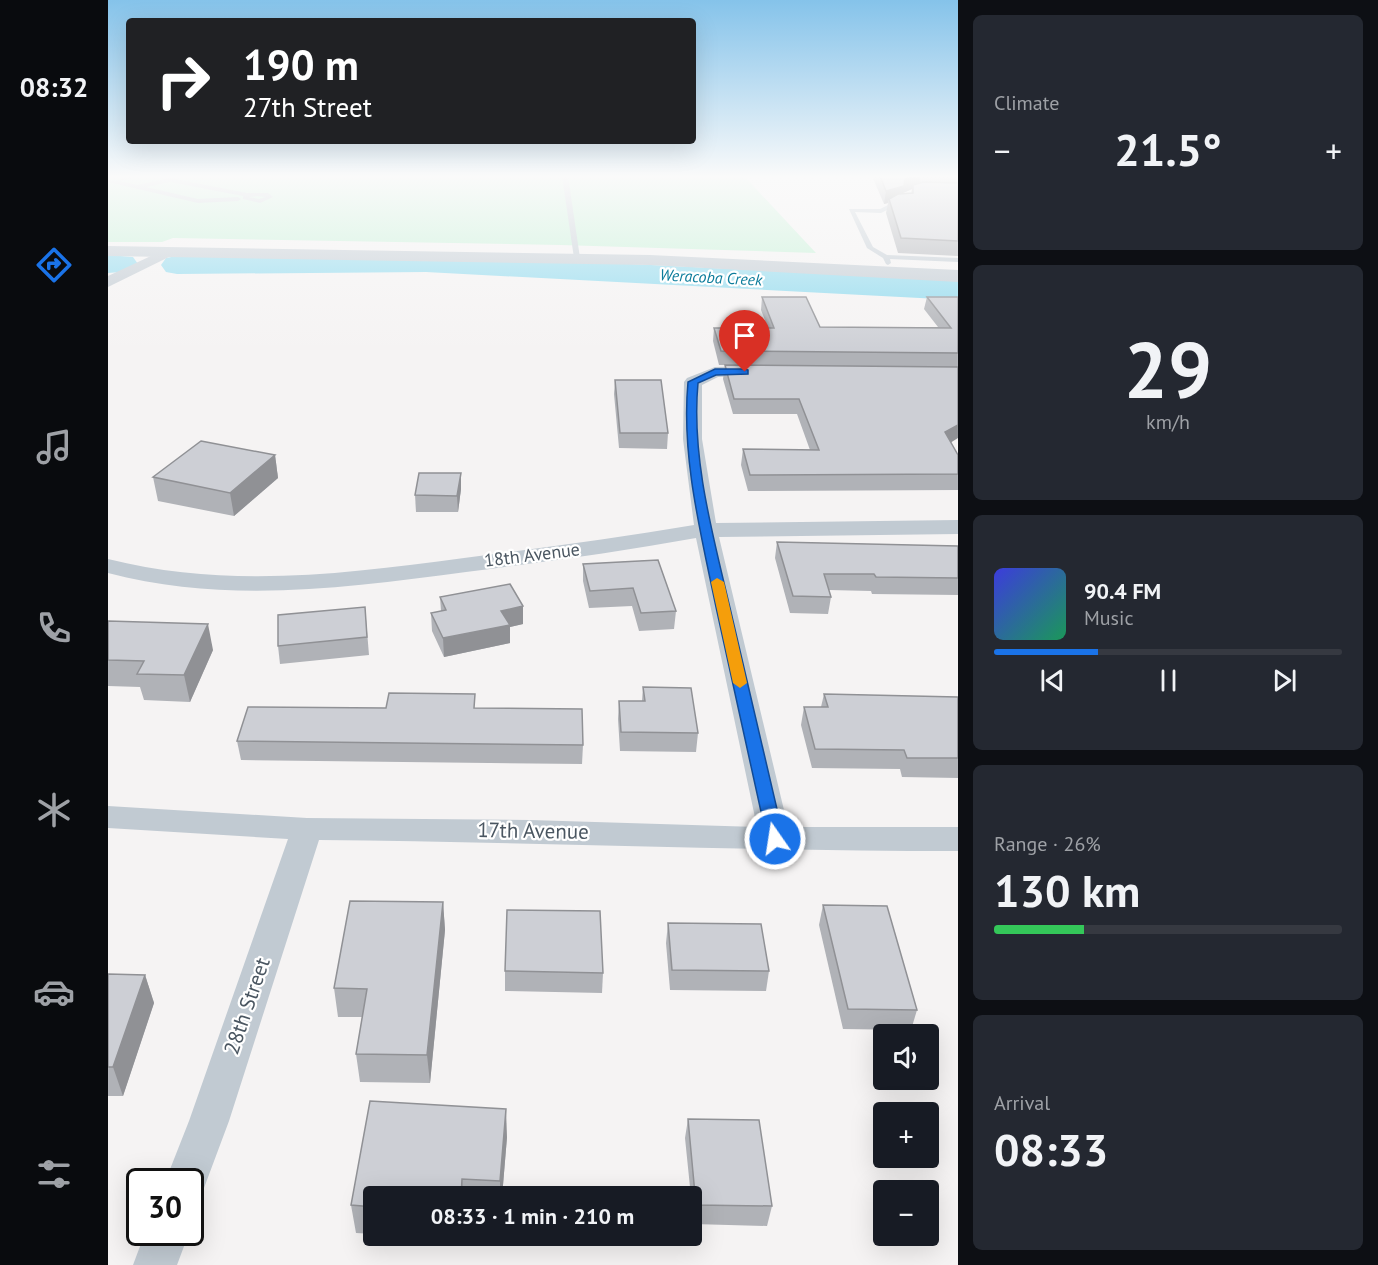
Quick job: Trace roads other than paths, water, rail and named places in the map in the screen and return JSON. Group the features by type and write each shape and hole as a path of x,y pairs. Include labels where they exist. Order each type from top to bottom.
{"street":[{"path":"108,251 889,265 958,276"},
{"path":"108,282 168,252"},
{"path":"775,839 706,530 694,455 691,405 693,382 715,372 780,371"},
{"name":"18th Avenue","path":"108,566 143,575 244,585 344,581 706,530 958,526"},
{"name":"17th Avenue","path":"108,817 307,829 530,831 775,839 958,839"},
{"name":"28th Street","path":"191,1168 307,829"},
{"path":"155,1265 162,1246"}],"lane":[{"path":"574,235 577,258"},
{"path":"864,235 870,248 889,265 958,260"}],"waterway":[{"name":"Weracoba Creek","path":"177,265 426,263 958,290"},
{"name":"Weracoba Creek","path":"108,264 122,264"}]}
